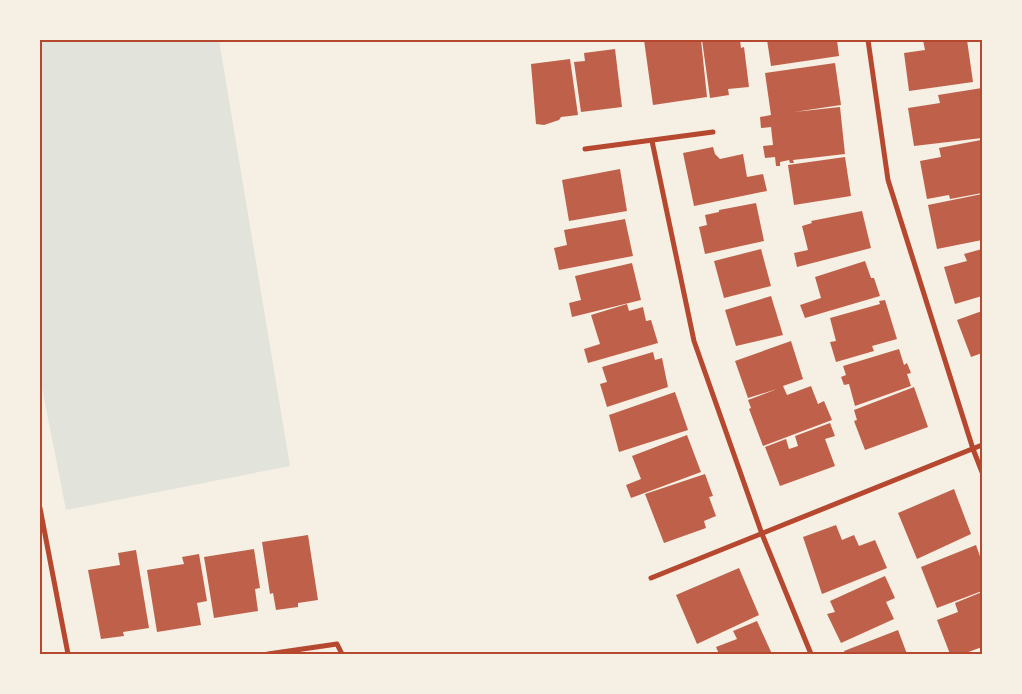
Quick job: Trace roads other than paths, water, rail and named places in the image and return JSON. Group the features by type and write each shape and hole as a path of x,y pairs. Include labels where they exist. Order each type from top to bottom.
{"street":[{"path":"868,40 888,180 972,449 982,472"},
{"path":"585,149 713,132"},
{"path":"652,141 694,342 762,534 811,654"},
{"path":"651,578 982,445"},
{"path":"40,508 68,654"},
{"path":"268,654 337,644 342,654"}]}
